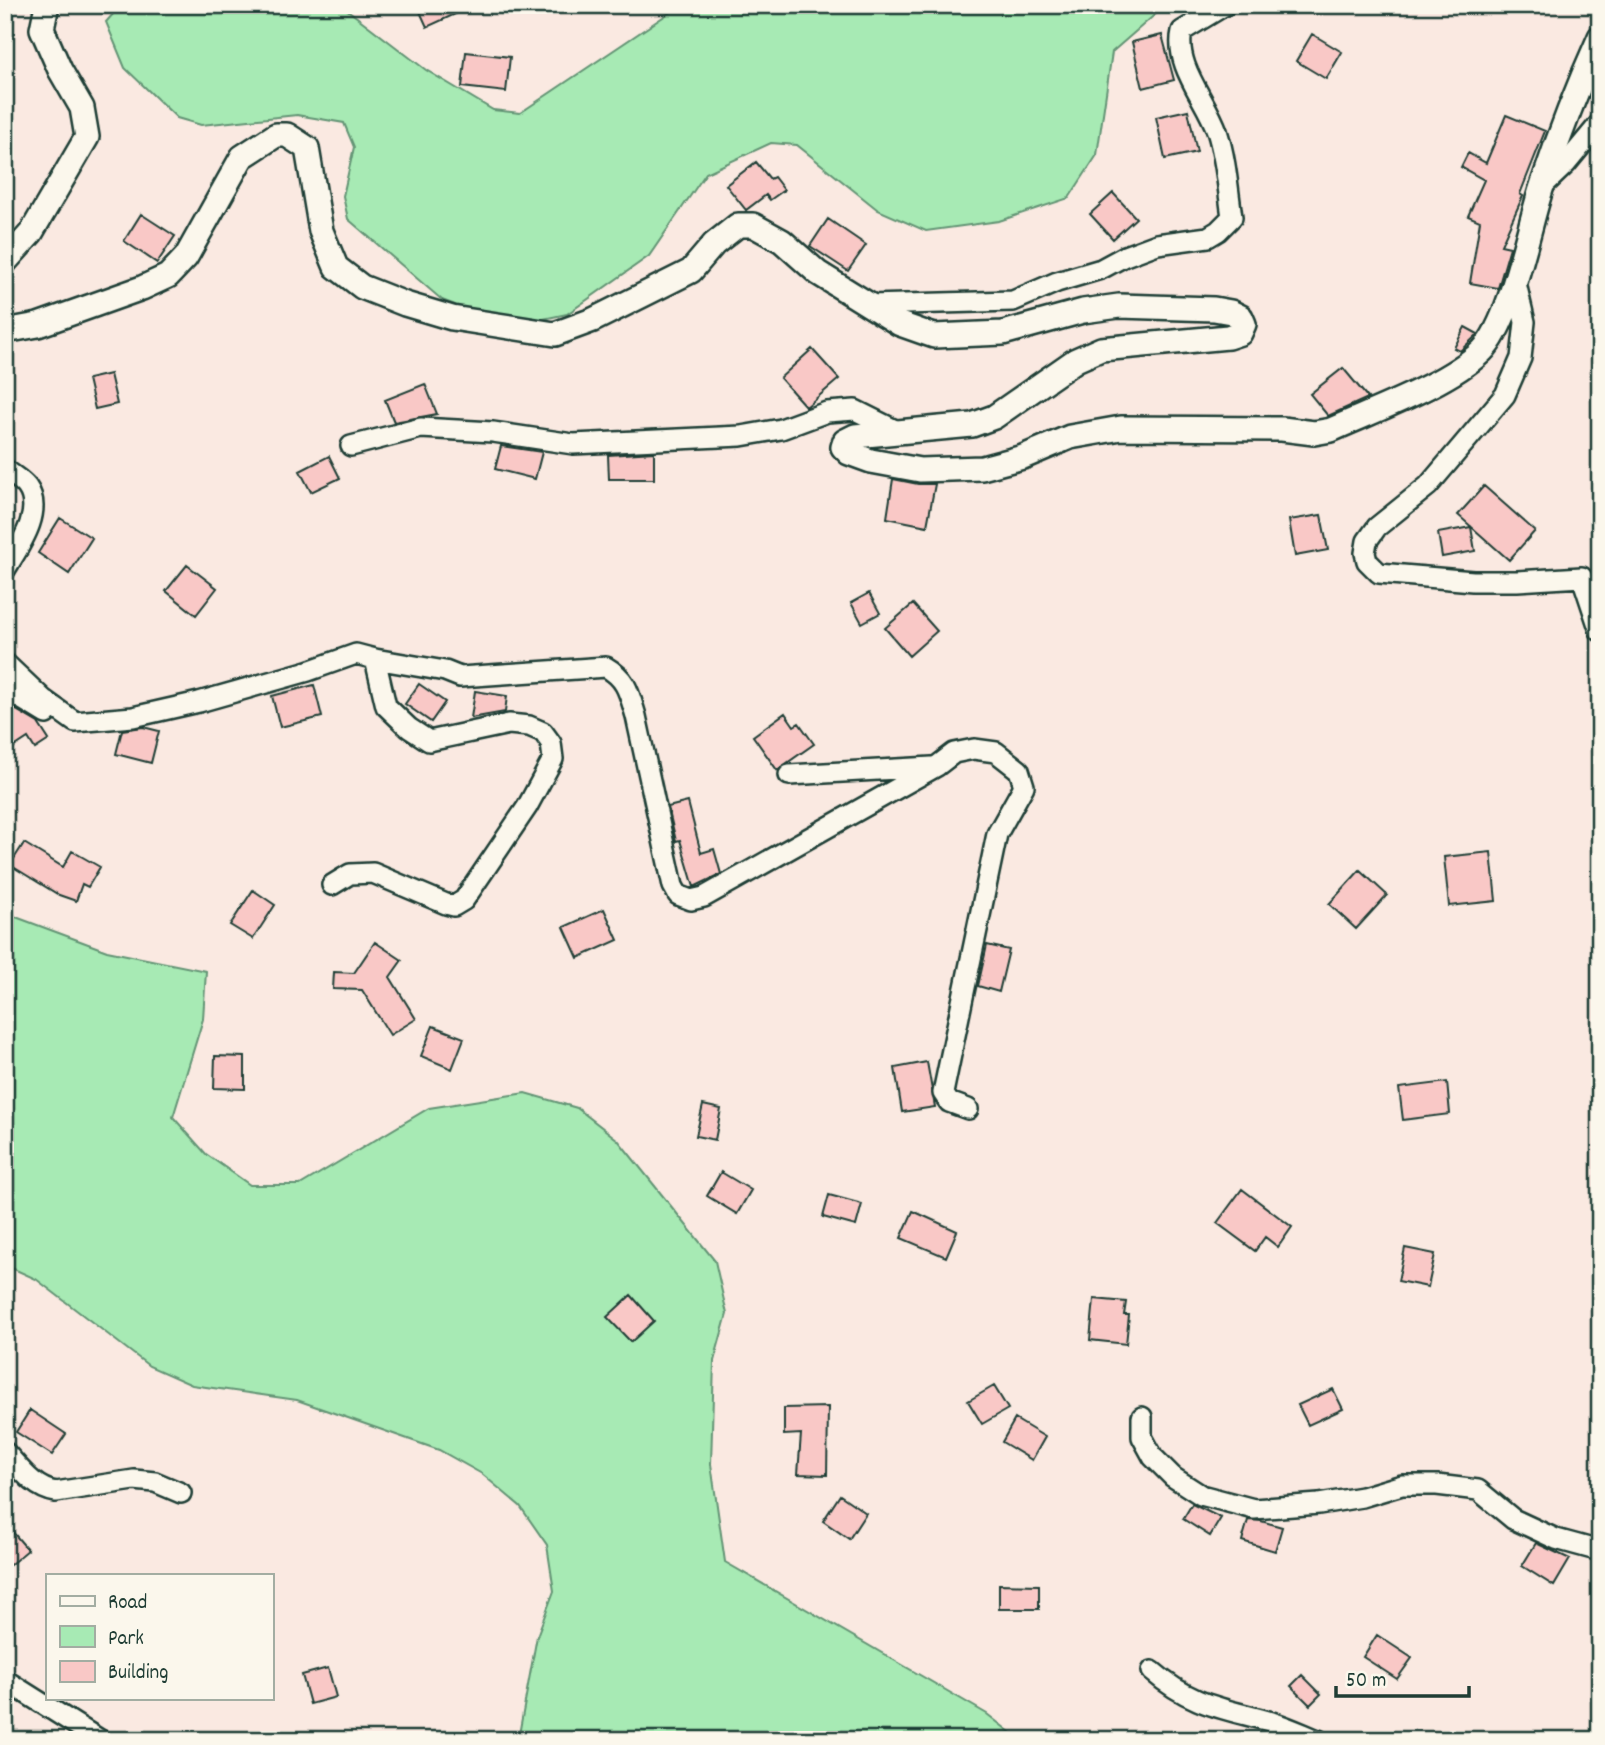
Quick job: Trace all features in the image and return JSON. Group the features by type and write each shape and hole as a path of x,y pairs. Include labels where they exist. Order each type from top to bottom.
{"street":[{"path":"5,262 31,233 87,137 82,108 42,29 47,5"},
{"path":"869,305 1013,301 1057,282 1101,270 1125,256 1157,244 1208,237 1218,231 1232,217 1222,149 1206,105 1184,64 1179,45 1182,31 1225,5"},
{"path":"5,331 38,325 168,276 186,257 242,157 276,135 287,135 307,148 321,231 336,267 362,286 405,304 452,318 555,334 593,320 691,271 714,244 738,225 753,225 782,240 818,273 900,324 934,335 1003,333 1083,311 1119,306 1214,309 1231,312 1241,317 1244,324 1240,333 1228,337 1101,349 1076,360 994,417 957,428 897,431 855,436 845,441 843,447 849,453 871,461 920,470 982,468 1023,457 1070,437 1121,428 1282,429 1314,433 1331,430 1437,381 1463,367 1484,349 1497,330 1515,279 1541,187 1575,93 1600,37"},
{"path":"1541,187 1566,164 1600,122"},
{"path":"1515,279 1525,322 1521,358 1505,395 1428,486 1377,527 1367,541 1365,553 1367,561 1379,573 1473,581 1581,577 1600,631"},
{"path":"351,446 421,428 493,432 573,444 741,436 781,429 827,412 855,410 897,431"},
{"path":"5,469 26,486 33,499 33,509 25,536 5,570"},
{"path":"5,689 49,715 75,722 133,718 308,671 356,654 445,671 460,677 606,667 620,674 627,688 636,716 673,886 678,895 691,900 704,897 937,766 954,753 974,749 996,752 1019,770 1024,786 997,834 943,1093 948,1102 968,1109"},
{"path":"332,885 350,874 373,873 454,906 464,900 527,807 553,759 551,743 542,732 529,726 509,724 429,741 409,728 386,706 375,659"},
{"path":"5,663 43,699 75,722"},
{"path":"789,775 937,766"},
{"path":"1142,1417 1142,1437 1153,1457 1173,1477 1201,1494 1254,1509 1319,1504 1362,1497 1402,1485 1437,1485 1478,1490 1513,1519 1556,1539 1600,1550"},
{"path":"5,1452 36,1485 46,1491 56,1492 134,1480 155,1482 181,1493"},
{"path":"1152,1671 1170,1687 1202,1704 1274,1723 1318,1740"},
{"path":"5,1680 100,1740"}],"green space":[{"path":"121,5 341,5 426,70 493,110 520,113 681,5 1166,5 1112,52 1097,155 1069,198 999,221 926,231 878,210 797,145 771,143 706,173 649,256 567,314 510,326 442,300 348,219 343,196 354,147 344,123 297,115 201,125 177,118 125,68 106,22"},
{"path":"5,913 107,951 206,971 203,1019 173,1117 206,1154 250,1185 300,1185 429,1108 525,1093 577,1108 618,1140 715,1261 727,1314 714,1361 711,1464 725,1562 987,1714 1020,1740 518,1740 537,1636 554,1591 547,1545 520,1506 482,1474 439,1450 297,1400 192,1385 149,1366 36,1279 5,1265"}],"building":[{"path":"417,5 475,5 427,27"},
{"path":"1312,34 1342,52 1326,79 1296,61"},
{"path":"1162,35 1174,80 1143,88 1132,42"},
{"path":"466,52 510,57 506,92 462,87"},
{"path":"1188,110 1197,152 1165,159 1156,117"},
{"path":"1506,115 1545,131 1520,194 1523,196 1501,245 1510,247 1498,288 1470,283 1480,221 1468,216 1484,180 1461,167 1468,153 1486,163"},
{"path":"756,162 770,179 774,177 784,190 770,200 766,195 746,210 726,185"},
{"path":"1113,193 1136,218 1113,239 1090,214"},
{"path":"141,214 175,236 157,263 124,241"},
{"path":"828,219 866,245 848,271 810,246"},
{"path":"1465,327 1478,334 1460,351 1454,348"},
{"path":"812,349 839,379 806,407 780,378"},
{"path":"1343,368 1368,398 1328,416 1310,394"},
{"path":"110,374 117,404 95,409 88,379"},
{"path":"425,384 437,414 394,422 385,400"},
{"path":"501,446 542,452 535,479 495,469"},
{"path":"654,452 654,479 609,479 608,455"},
{"path":"329,456 340,478 311,492 300,471"},
{"path":"893,479 935,484 927,526 887,518"},
{"path":"1484,486 1535,531 1509,560 1458,515"},
{"path":"1321,515 1328,550 1295,556 1289,520"},
{"path":"60,518 92,538 69,574 38,553"},
{"path":"1471,527 1475,551 1442,557 1438,533"},
{"path":"187,565 217,588 196,615 166,591"},
{"path":"869,593 880,613 862,623 851,603"},
{"path":"913,604 937,631 909,656 885,628"},
{"path":"419,684 445,702 431,722 405,704"},
{"path":"314,685 322,717 280,727 272,696"},
{"path":"475,691 507,696 505,712 471,718"},
{"path":"11,707 38,723 49,740 35,749 28,738 5,753 5,711"},
{"path":"785,713 794,726 799,723 814,744 777,770 753,736"},
{"path":"143,727 159,731 151,763 116,754 122,730"},
{"path":"688,802 701,853 714,849 721,874 694,887 680,840 676,841 668,807"},
{"path":"24,843 63,867 72,851 100,867 88,887 82,884 76,901 59,895 10,865"},
{"path":"1491,852 1496,901 1449,906 1444,857"},
{"path":"1360,870 1387,895 1356,929 1329,904"},
{"path":"253,890 275,905 253,939 230,925"},
{"path":"604,909 618,940 578,958 564,927"},
{"path":"375,942 402,960 390,977 416,1019 390,1035 362,990 333,989 334,972 354,973"},
{"path":"987,945 1009,950 999,992 978,986"},
{"path":"433,1026 464,1038 452,1069 421,1056"},
{"path":"215,1056 245,1057 245,1089 214,1088"},
{"path":"927,1062 935,1107 902,1112 895,1068"},
{"path":"1447,1082 1450,1114 1403,1120 1399,1088"},
{"path":"703,1105 721,1109 715,1140 696,1136"},
{"path":"721,1172 751,1190 737,1214 707,1196"},
{"path":"1242,1189 1292,1227 1278,1247 1265,1237 1255,1251 1217,1223"},
{"path":"829,1195 862,1204 856,1226 823,1217"},
{"path":"913,1211 957,1231 946,1257 901,1238"},
{"path":"1405,1248 1435,1254 1428,1287 1398,1281"},
{"path":"631,1295 654,1321 631,1342 607,1317"},
{"path":"1094,1299 1126,1302 1124,1315 1129,1315 1126,1344 1090,1340"},
{"path":"994,1386 1008,1409 982,1424 968,1401"},
{"path":"1333,1389 1343,1409 1308,1425 1298,1405"},
{"path":"828,1407 827,1475 798,1474 801,1434 784,1435 784,1408"},
{"path":"30,1410 66,1434 52,1455 16,1432"},
{"path":"1015,1419 1045,1437 1032,1460 1002,1442"},
{"path":"840,1495 866,1513 849,1539 823,1521"},
{"path":"1192,1504 1221,1518 1210,1536 1183,1519"},
{"path":"1248,1520 1282,1527 1275,1551 1242,1541"},
{"path":"5,1523 28,1550 5,1569"},
{"path":"1536,1543 1570,1559 1554,1586 1522,1566"},
{"path":"999,1584 1039,1585 1039,1609 999,1609"},
{"path":"1377,1635 1412,1658 1397,1679 1363,1657"},
{"path":"328,1668 336,1697 310,1704 302,1675"},
{"path":"1302,1675 1321,1694 1310,1705 1291,1686"}]}
